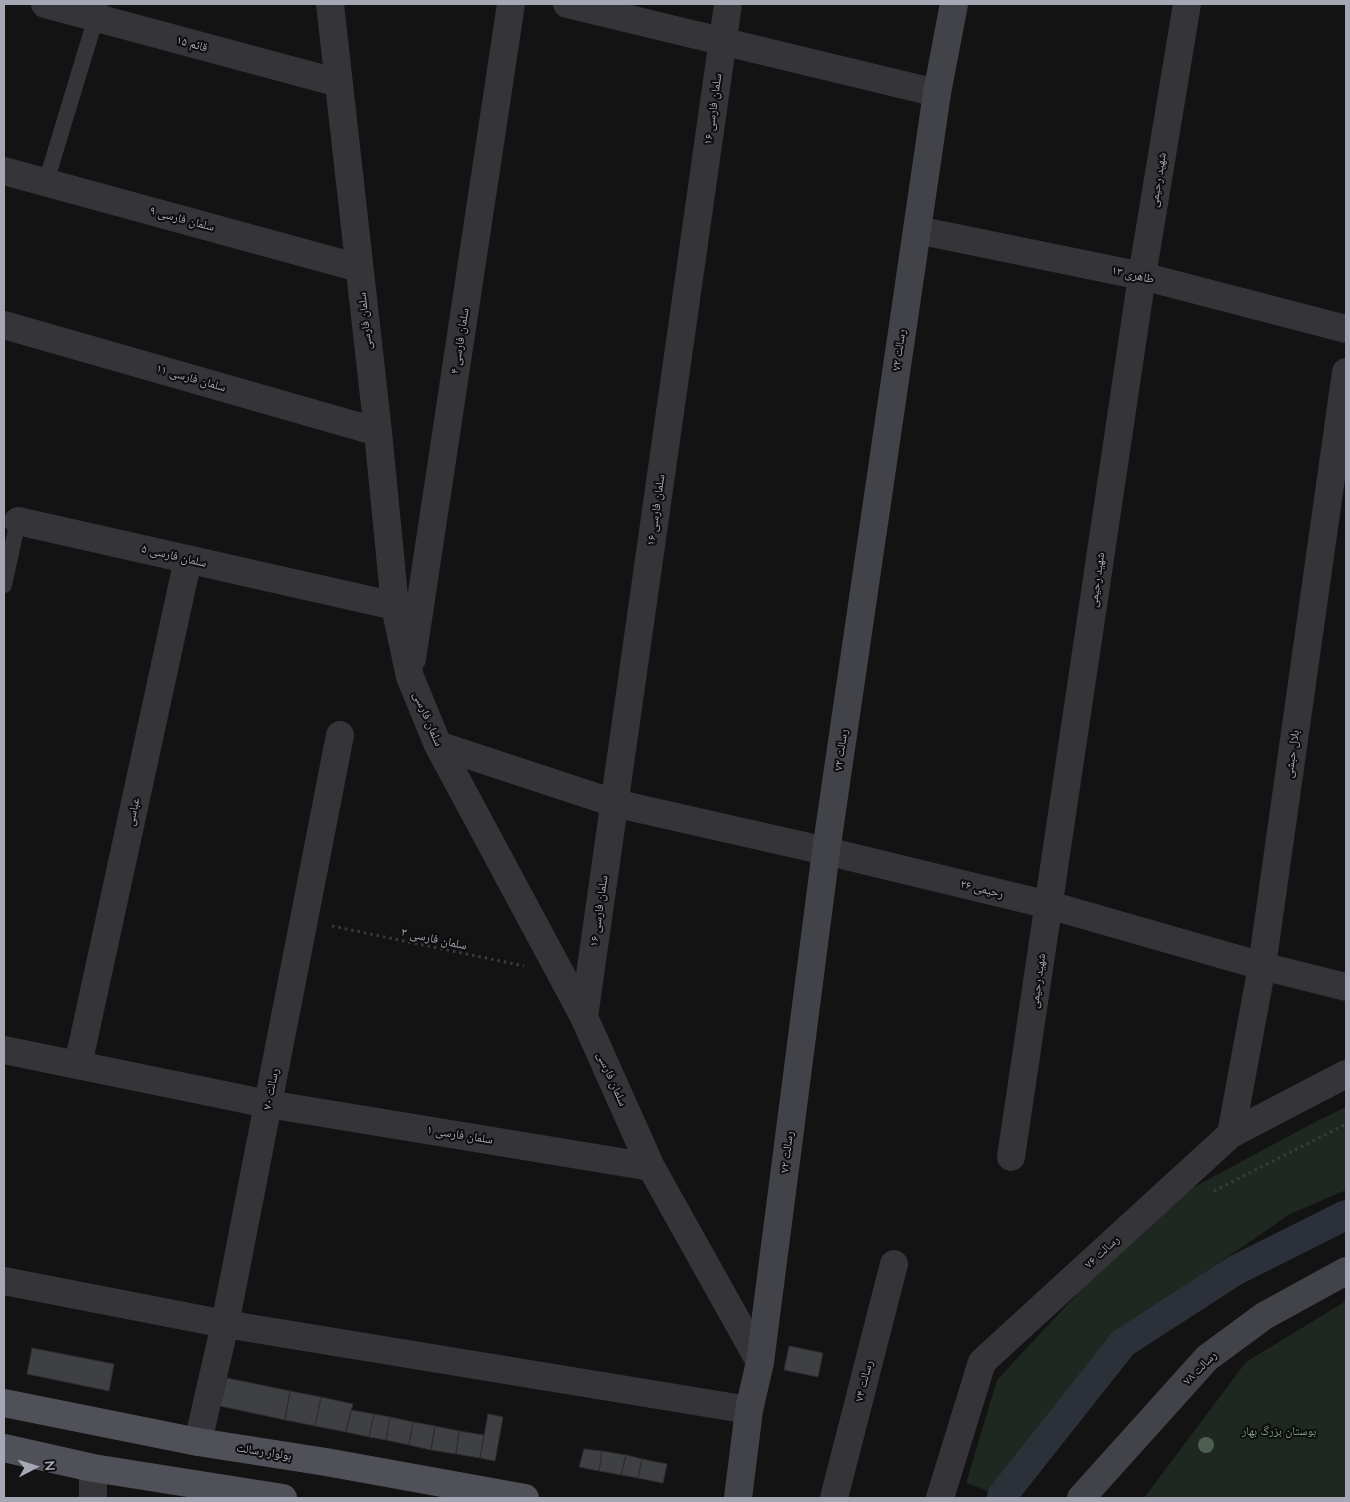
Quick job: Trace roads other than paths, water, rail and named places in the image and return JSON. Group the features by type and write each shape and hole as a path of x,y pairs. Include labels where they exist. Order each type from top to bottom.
{"main road":[{"name":"بولوار رسالت","path":"4,1403 198,1442 326,1462 525,1498"},
{"path":"4,1448 93,1468 283,1498"}],"street":[{"name":"قائم ۱۵","path":"45,4 98,11 339,83"},
{"name":"سلمان فارسی","path":"330,4 378,432 395,606 410,677 438,746 584,1017 652,1167 760,1362"},
{"name":"سلمان فارسی ۴","path":"410,677 511,4"},
{"path":"567,4 937,93"},
{"name":"سلمان فارسی ۱۶","path":"584,1017 728,4"},
{"name":"رسالت ۷۲","path":"738,1498 749,1410 760,1362 826,851 937,93 954,4"},
{"name":"شهید رحیمی","path":"1011,1157 1142,276 1187,4"},
{"name":"سلمان فارسی ۹","path":"4,171 359,268"},
{"name":"طاهری ۱۳","path":"917,230 1142,276 1346,329"},
{"name":"سلمان فارسی ۱۱","path":"4,325 378,432"},
{"name":"بلال حبشی","path":"1231,1134 1262,966 1346,372"},
{"name":"سلمان فارسی ۵","path":"18,521 395,606"},
{"name":"عباسی","path":"78,1065 188,559"},
{"name":"رسالت ۷۰","path":"198,1442 225,1324 340,735"},
{"name":"رحیمی ۲۶","path":"438,746 614,803 826,851 1049,905 1262,966 1346,987"},
{"name":"سلمان فارسی ۱","path":"4,1050 268,1104 652,1167"},
{"name":"رسالت ۷۶","path":"940,1498 982,1362 1231,1134 1346,1074"},
{"name":"رسالت ۷۴","path":"834,1498 894,1264"},
{"name":"رسالت ۷۸","path":"1081,1498 1206,1358 1264,1316 1346,1271"},
{"path":"4,1281 225,1324 749,1410"},
{"path":"93,1468 93,1498"}],"lane":[{"path":"46,182 98,11"},
{"name":"سلمان فارسی ۵","path":"4,585 18,521"}],"waterway":[{"path":"1002,1496 1123,1343 1236,1270 1346,1215"}],"park label":[{"name":"بوستان بزرگ بهار","path":"1279,1431"}]}
